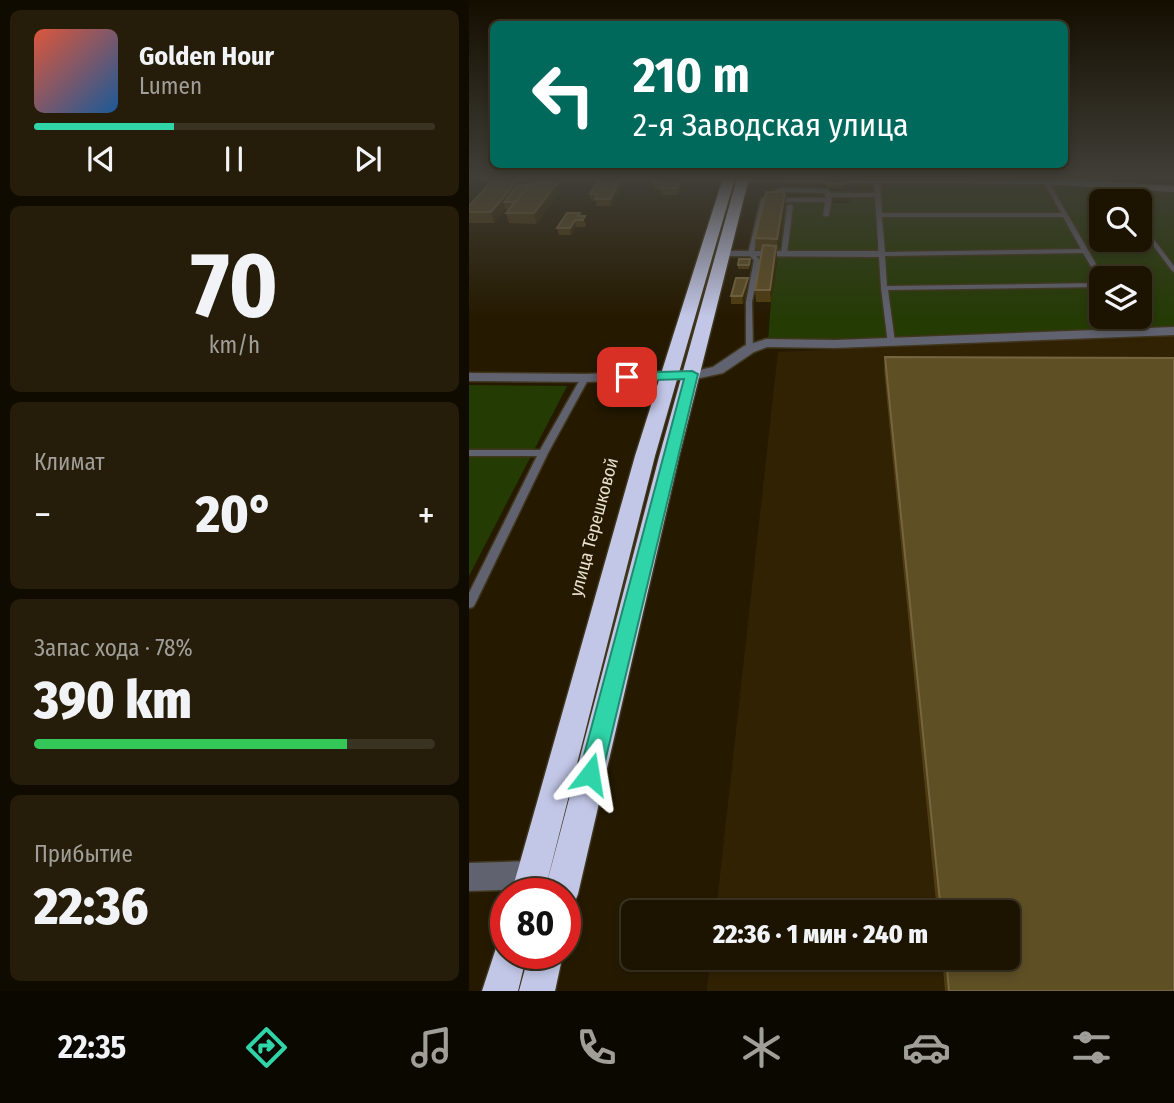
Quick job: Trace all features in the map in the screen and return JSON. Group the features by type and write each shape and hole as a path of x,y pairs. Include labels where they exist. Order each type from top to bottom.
{"highway":[{"name":"улица Терешковой","path":"565,878 680,375 723,224"},
{"name":"улица Терешковой","path":"531,878 645,456 680,375 725,254 729,224"},
{"path":"500,991 506,969"},
{"path":"537,991 542,969"}],"street":[{"path":"725,254 882,254"},
{"path":"469,377 680,375 718,370 749,349 766,344 1174,331"},
{"path":"469,877 490,880"}],"lane":[{"path":"749,349 749,302 757,261 751,254 758,224"},
{"path":"784,254 788,224"},
{"path":"880,224 884,288 891,342"},
{"path":"1068,224 1093,266"},
{"path":"1152,240 1174,270"},
{"path":"882,254 1084,251"},
{"path":"884,288 1089,285"},
{"path":"1127,329 1129,333"},
{"path":"469,604 543,453 585,378"},
{"path":"469,453 543,453"}],"shaded area":[{"path":"1174,335 1174,991 707,991 709,970 1020,970 1020,900 717,900 778,352"}],"green space":[{"path":"783,224 1089,224 1089,252 1152,252 1152,224 1174,224 1174,329 768,341"},
{"path":"469,385 567,386 469,576"}],"building":[{"path":"560,224 572,224 570,228 557,228"},
{"path":"758,224 780,224 777,239 755,238"},
{"path":"763,245 776,246 770,290 755,290"},
{"path":"739,259 750,259 749,265 738,265"},
{"path":"736,278 748,278 742,296 731,296"},
{"path":"885,357 1174,358 1174,991 949,991 947,970 1020,970 1020,900 940,900"}],"route":[{"path":"590,774 692,374 627,377"}]}
